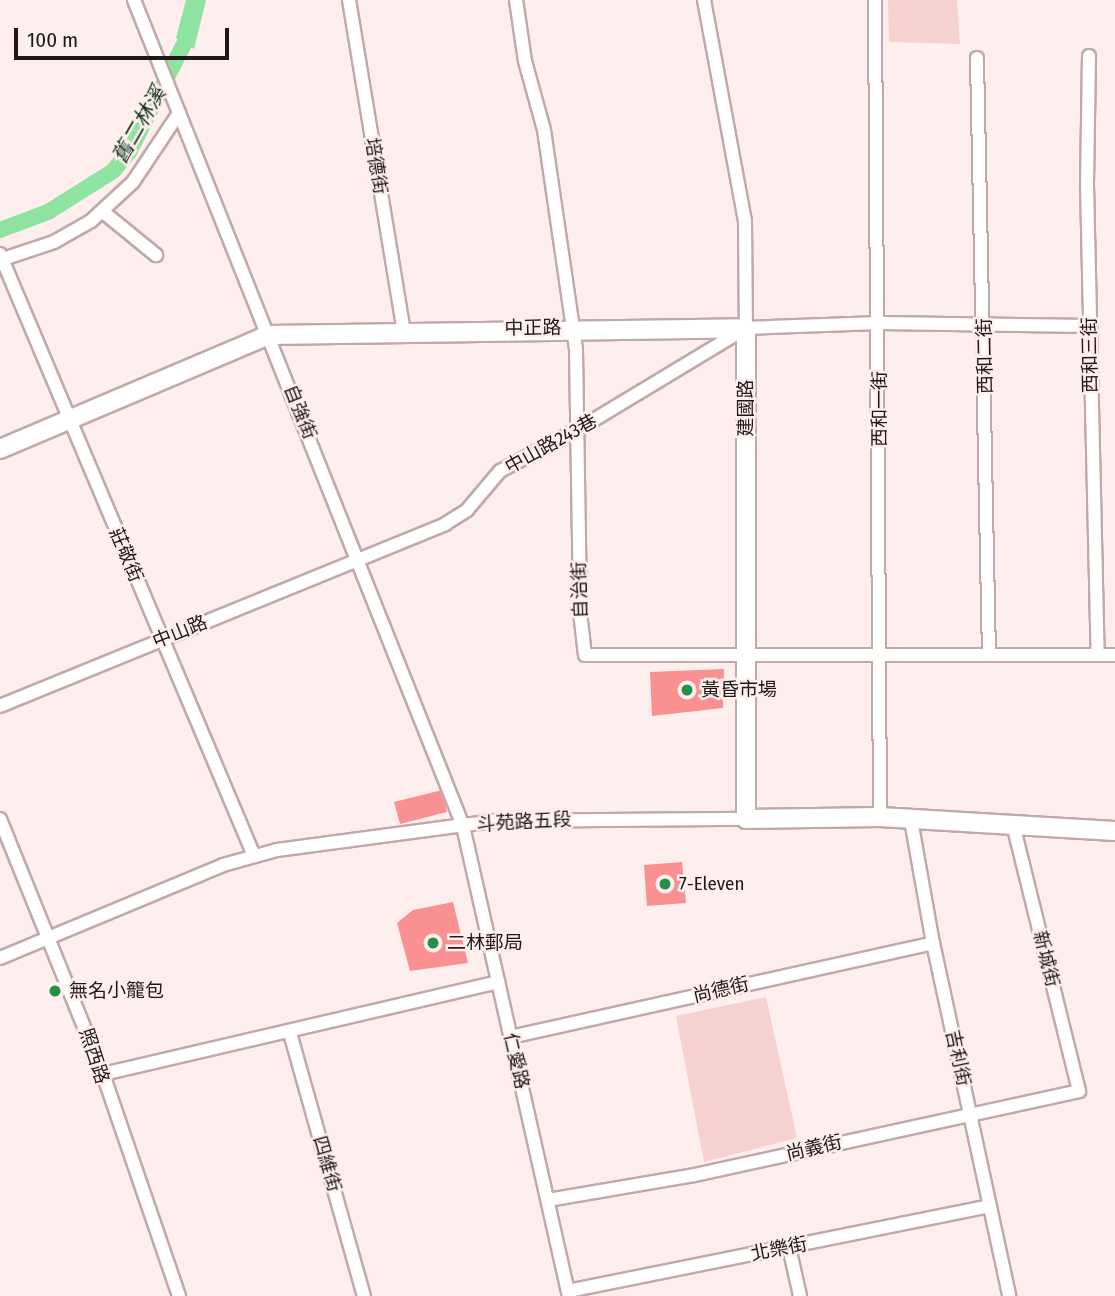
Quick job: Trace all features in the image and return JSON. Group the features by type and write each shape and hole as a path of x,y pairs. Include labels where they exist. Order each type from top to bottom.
{"main road":[{"name":"中正路","path":"0,449 269,335 572,327 746,328"},
{"name":"建國路","path":"746,328 746,819"},
{"name":"斗苑路五段","path":"746,819 880,817 1014,828 1115,831"}],"street":[{"name":"自強街","path":"134,0 359,558 463,826"},
{"name":"培德街","path":"349,0 404,332"},
{"name":"自治街","path":"516,0 525,61 544,130 572,327 577,430 580,612 585,655 745,658 881,653 1115,655"},
{"name":"建國路","path":"704,0 745,221 746,328"},
{"name":"西和一街","path":"874,0 879,323 880,817"},
{"name":"西和三街","path":"1089,56 1089,326 1098,654"},
{"name":"西和二街","path":"977,58 985,324 989,654"},
{"path":"1,258 54,242 102,211 133,181 179,113"},
{"path":"102,211 131,230 156,255"},
{"name":"莊敬街","path":"1,258 254,856"},
{"name":"中正路","path":"746,328 879,323 1089,326"},
{"name":"中山路243巷","path":"359,558 445,524 467,510 500,471 577,430 746,328"},
{"name":"中山路","path":"0,706 359,558"},
{"name":"照西路","path":"0,819 50,936 103,1074 179,1296"},
{"name":"斗苑路五段","path":"0,958 254,856 494,821 746,819"},
{"name":"吉利街","path":"911,820 933,943 1009,1296"},
{"name":"仁愛路","path":"463,826 568,1294"},
{"name":"新城街","path":"1014,828 1079,1091"},
{"name":"尚德街","path":"510,1037 933,943"},
{"path":"103,1074 290,1033 498,982"},
{"name":"四維街","path":"290,1033 364,1296"},
{"name":"尚義街","path":"548,1200 694,1175 1079,1091"},
{"name":"北樂街","path":"568,1294 990,1206"},
{"path":"789,1247 800,1296"}],"shaded area":[{"path":"186,0 206,0 194,49 176,38"},
{"path":"888,0 957,0 960,44 889,42"},
{"path":"766,997 797,1138 704,1162 676,1016"}],"building":[{"name":"黃昏市場","path":"724,669 723,708 652,716 650,672"},
{"path":"442,790 447,812 400,824 394,802"},
{"name":"7-Eleven","path":"682,862 686,903 647,906 644,865"},
{"name":"二林郵局","path":"453,902 468,963 410,971 397,923 413,910"}],"waterway":[{"name":"舊二林溪","path":"0,230 48,212 113,171 129,152 188,36 197,0"}],"place":[{"name":"黃昏市場","path":"687,690"},
{"name":"7-Eleven","path":"665,884"},
{"name":"二林郵局","path":"433,943"},
{"name":"無名小籠包","path":"55,991"}]}
